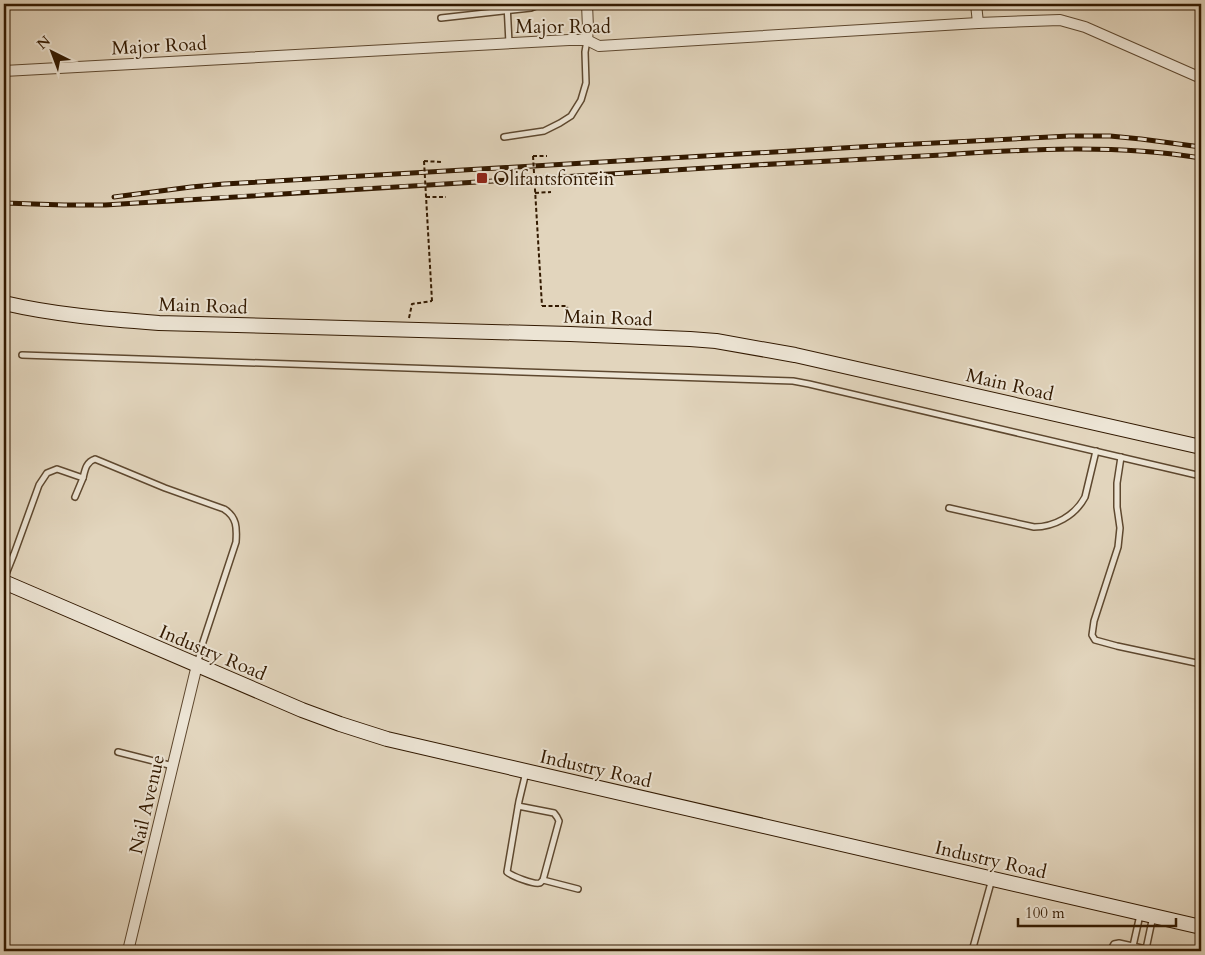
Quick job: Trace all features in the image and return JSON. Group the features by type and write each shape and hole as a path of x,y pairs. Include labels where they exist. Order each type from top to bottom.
{"street":[{"path":"587,4 587,40"},
{"path":"976,4 978,23"},
{"name":"Major Road","path":"4,71 569,40 587,40 599,46 978,23 1060,20 1085,27 1201,78"},
{"name":"Main Road","path":"4,303 99,318 158,322 690,339 764,349 828,362 1201,447"},
{"name":"Industry Road","path":"4,581 302,710 387,739 1201,927"},
{"name":"Nail Avenue","path":"128,951 197,665"}],"lane":[{"path":"507,4 509,43"},
{"path":"441,18 531,8 541,4"},
{"path":"504,137 544,131 570,116 581,100 586,83 585,52 587,40"},
{"path":"22,355 793,381 1201,476"},
{"path":"949,508 1034,527 1052,524 1068,517 1082,504 1096,452"},
{"path":"1121,457 1117,482 1117,507 1120,528 1118,547 1094,621 1092,635 1095,640 1117,646 1201,664"},
{"path":"75,497 90,460 95,459 230,513 237,528 236,542 202,642 197,665"},
{"path":"4,581 39,485 47,473 57,469 83,478"},
{"path":"118,752 173,766"},
{"path":"526,771 507,872 511,876 536,883 543,880 578,889"},
{"path":"518,806 554,813 557,817 558,821 543,880"},
{"path":"972,951 992,878"},
{"path":"1133,946 1147,914"},
{"path":"1145,950 1147,914"},
{"path":"1110,951 1114,944 1119,943 1155,951"}],"path":[{"path":"547,156 533,156 542,306 567,306 570,334"},
{"path":"412,304 432,301 424,161 441,162"},
{"path":"535,193 551,192"},
{"path":"426,197 446,198"}],"railway":[{"path":"114,197 224,184 1069,136 1110,136 1201,147"},
{"path":"4,203 105,205 1007,151 1104,149 1201,158"}],"place":[{"name":"Olifantsfontein","path":"482,178"}]}
